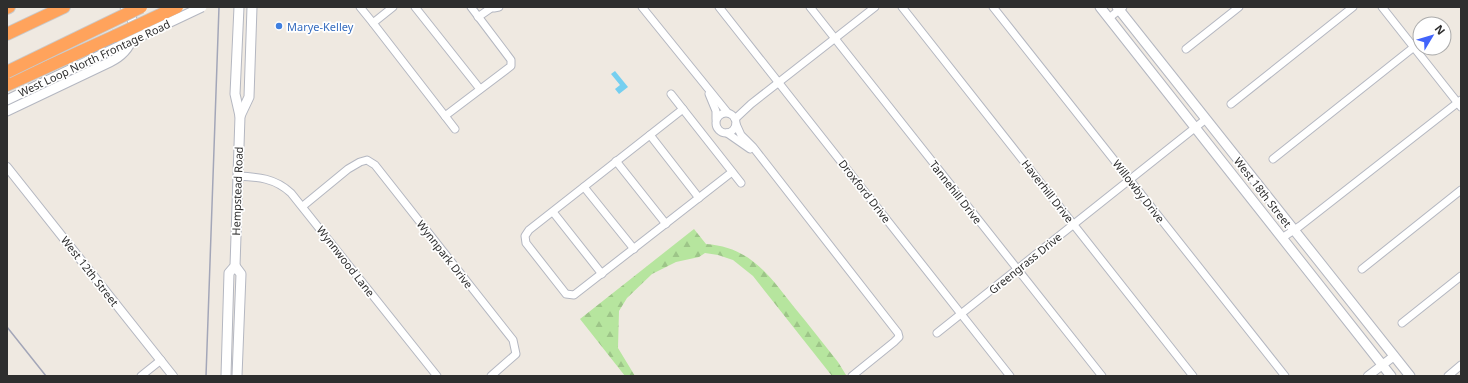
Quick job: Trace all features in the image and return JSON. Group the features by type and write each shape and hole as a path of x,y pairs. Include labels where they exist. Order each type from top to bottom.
{"highway":[{"path":"8,34 64,7"},
{"path":"7,72 141,7"},
{"path":"7,85 177,7"}],"main road":[{"path":"7,111 110,62 125,52 134,34 133,22 125,7"},
{"name":"West Loop North Frontage Road","path":"7,100 202,7"},
{"name":"Hempstead Road","path":"237,376 240,274 235,266 240,116 235,94 239,7"},
{"name":"Hempstead Road","path":"240,116 250,97 252,7"},
{"name":"West 18th Street","path":"1100,7 1392,376"},
{"name":"West 18th Street","path":"1120,8 1163,65 1410,376"},
{"path":"1152,74 1163,65"},
{"name":"Hempstead Road","path":"226,376 229,273 235,266"},
{"path":"1332,301 1343,292"}],"street":[{"path":"360,7 455,128"},
{"path":"373,23 393,7"},
{"path":"415,7 480,90"},
{"path":"478,17 490,7 499,7"},
{"path":"642,7 709,92 716,111 716,125 718,129 727,133 760,157"},
{"name":"Droxford Drive","path":"719,7 1010,376"},
{"name":"Tannehill Drive","path":"810,7 1102,376"},
{"path":"716,119 720,114 732,117 751,104 874,7"},
{"name":"Haverhill Drive","path":"902,7 1193,376"},
{"name":"Willowby Drive","path":"993,7 1285,376"},
{"path":"1186,49 1239,7"},
{"path":"1231,104 1352,7"},
{"path":"1382,7 1412,44"},
{"path":"445,116 511,66 511,60 478,17 474,8"},
{"path":"1109,18 1120,8"},
{"path":"1273,159 1412,49"},
{"path":"1282,238 1293,229 1300,226 1460,103 1421,56"},
{"path":"709,92 714,95 732,117 741,135 896,329 899,337 852,376"},
{"path":"671,94 741,183"},
{"path":"683,109 526,233 524,240 566,294 574,295 732,172"},
{"path":"727,133 733,130 732,117"},
{"name":"Greengrass Drive","path":"937,333 1206,119"},
{"path":"650,135 699,198"},
{"name":"Wynnpark Drive","path":"303,206 348,169 360,162 367,160 375,165 513,340 516,354 511,360 491,376"},
{"path":"616,161 666,224"},
{"name":"West 12th Street","path":"7,166 174,376"},
{"name":"Wynnwood Lane","path":"238,176 263,177 276,182 292,193 437,376"},
{"path":"584,187 634,249"},
{"path":"1362,269 1461,190"},
{"path":"552,212 602,274"},
{"path":"1402,323 1461,276"},
{"path":"1368,376 1394,356"},
{"path":"141,376 161,360"},
{"path":"1448,376 1461,365"}],"green space":[{"path":"694,229 706,244 721,246 735,251 747,257 767,274 838,362 846,375 832,376 753,276 733,260 718,255 705,253 699,257 676,262 652,274 627,298 619,311 618,348 635,376 625,376 580,319"}],"water":[{"path":"615,71 628,87 619,94 615,89 620,85 611,74"}],"railway":[{"path":"206,376 219,7"},
{"path":"7,327 46,376"}],"place":[{"name":"Marye-Kelley","path":"279,26"}]}
